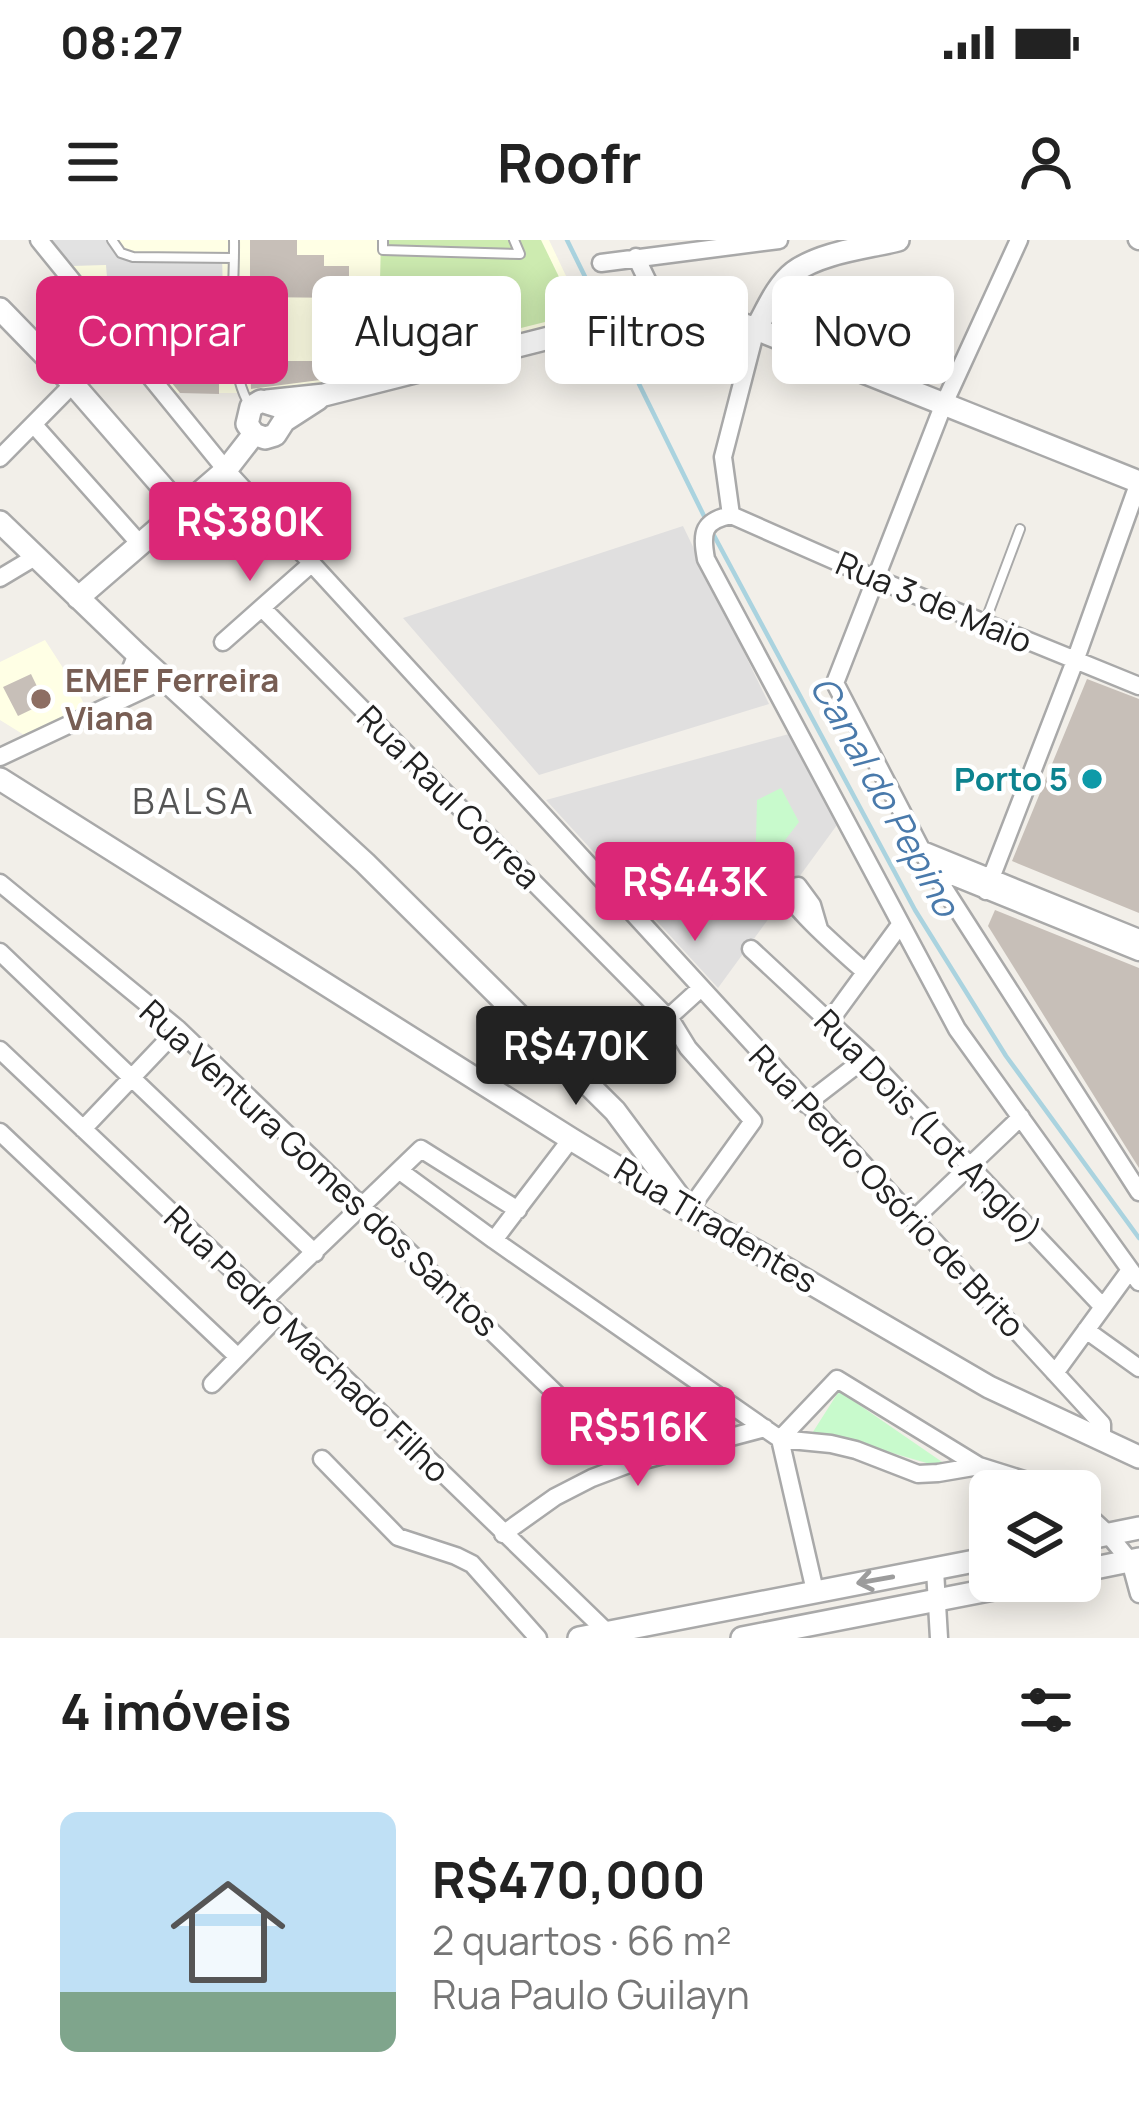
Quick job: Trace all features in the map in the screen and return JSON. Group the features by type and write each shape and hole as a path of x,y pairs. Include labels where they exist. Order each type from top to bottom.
{"street":[{"name":"Rua Pedro Osório de Brito","path":"39,240 226,470 1102,1424 1102,1438"},
{"path":"601,263 779,240"},
{"path":"898,240 818,260 794,272 779,288 756,329 723,457 717,520 702,541 706,559 957,1030 1135,1276 1102,1306 1054,1373"},
{"path":"1019,240 943,406 835,683 931,868 1139,1192"},
{"path":"636,257 645,276"},
{"path":"0,309 36,346"},
{"path":"748,326 1139,482 989,884"},
{"path":"254,434 246,418 259,404 324,395 545,339"},
{"path":"0,458 73,384 180,507"},
{"path":"254,434 270,437 284,421 324,395"},
{"path":"259,404 277,406 284,421"},
{"path":"34,424 140,544"},
{"path":"78,598 226,470 254,434"},
{"name":"Rua 3 de Maio","path":"717,520 1139,686"},
{"path":"0,522 365,863 615,1111 689,1210"},
{"path":"0,578 35,557"},
{"path":"223,642 311,564"},
{"name":"Rua Raul Correa","path":"262,608 668,1018 688,1048 753,1121 689,1210"},
{"path":"116,705 137,654"},
{"path":"0,757 166,679"},
{"name":"Rua Tiradentes","path":"0,779 689,1210 989,1388 1139,1457"},
{"path":"920,849 1139,952"},
{"path":"931,868 989,884"},
{"name":"Rua Ventura Gomes dos Santos","path":"0,883 178,1029 629,1464"},
{"path":"1070,917 1139,938"},
{"path":"829,1022 900,925"},
{"path":"819,929 865,972"},
{"name":"Rua Dois (Lot Anglo)","path":"751,949 867,1057 1102,1306"},
{"path":"0,952 315,1253"},
{"path":"668,1018 700,988"},
{"path":"83,1129 178,1029"},
{"name":"Rua Pedro Machado Filho","path":"0,1050 610,1635"},
{"path":"806,1104 867,1057"},
{"path":"914,1219 1021,1117"},
{"path":"0,1132 238,1357"},
{"path":"494,1240 571,1139"},
{"path":"263,1300 421,1149 518,1210"},
{"path":"400,1171 772,1434 815,1591"},
{"path":"212,1384 279,1315"},
{"path":"1086,1330 1139,1368"},
{"path":"772,1434 836,1379 992,1470"},
{"path":"503,1534 555,1497 629,1464 772,1434 844,1447 918,1474 980,1466"},
{"path":"322,1459 398,1537 472,1564 538,1638"},
{"path":"1101,1528 1134,1560 1139,1594"},
{"path":"1101,1536 1139,1528"},
{"path":"1101,1567 1134,1560"},
{"path":"579,1638 969,1562"},
{"path":"934,1570 939,1638"},
{"path":"742,1638 785,1634 969,1595"},
{"path":"778,1600 785,1634"}],"lane":[{"path":"112,240 122,253 133,257 234,258"},
{"path":"234,240 235,359 241,391 259,404"},
{"path":"383,240 383,250 520,254 514,240"},
{"path":"985,623 1020,530"}],"shaded area":[{"path":"39,240 549,240 566,276 545,276 545,330 521,336 521,276 312,276 312,384 352,384 320,393 177,393 169,384 288,384 288,276 71,276"},
{"path":"46,240 118,240 118,252 222,252 222,276 107,276 106,265 71,266"},
{"path":"683,526 769,704 539,775 403,618"},
{"name":"EMEF Ferreira Viana","path":"45,640 87,710 29,738 0,720 0,662"},
{"path":"789,734 837,825 718,988 546,800"}],"green space":[{"path":"381,240 541,240 559,276 545,276 545,322 521,328 521,276 380,276"},
{"path":"781,788 799,822 755,879 757,800"},
{"path":"839,1391 948,1466 811,1435"}],"building":[{"path":"250,240 297,240 297,255 324,255 324,266 349,266 349,276 312,276 312,298 288,297 288,276 250,276"},
{"path":"288,361 312,361 312,381 251,389 251,384 288,384"},
{"path":"173,384 219,384 219,394 180,393"},
{"path":"31,674 45,703 18,716 3,687"},
{"name":"Porto 5","path":"1087,679 1139,699 1139,913 1012,861"},
{"path":"995,910 1139,968 1139,1168 988,926"}],"waterway":[{"name":"Canal do Pepino","path":"567,240 585,276"},
{"name":"Canal do Pepino","path":"639,384 706,520"},
{"name":"Canal do Pepino","path":"711,530 915,910 1006,1056 1139,1238"}],"place":[{"name":"EMEF Ferreira Viana","path":"41,699"},
{"name":"Porto 5","path":"1092,779"}],"district":[{"name":"BALSA","path":"194,801"}]}
